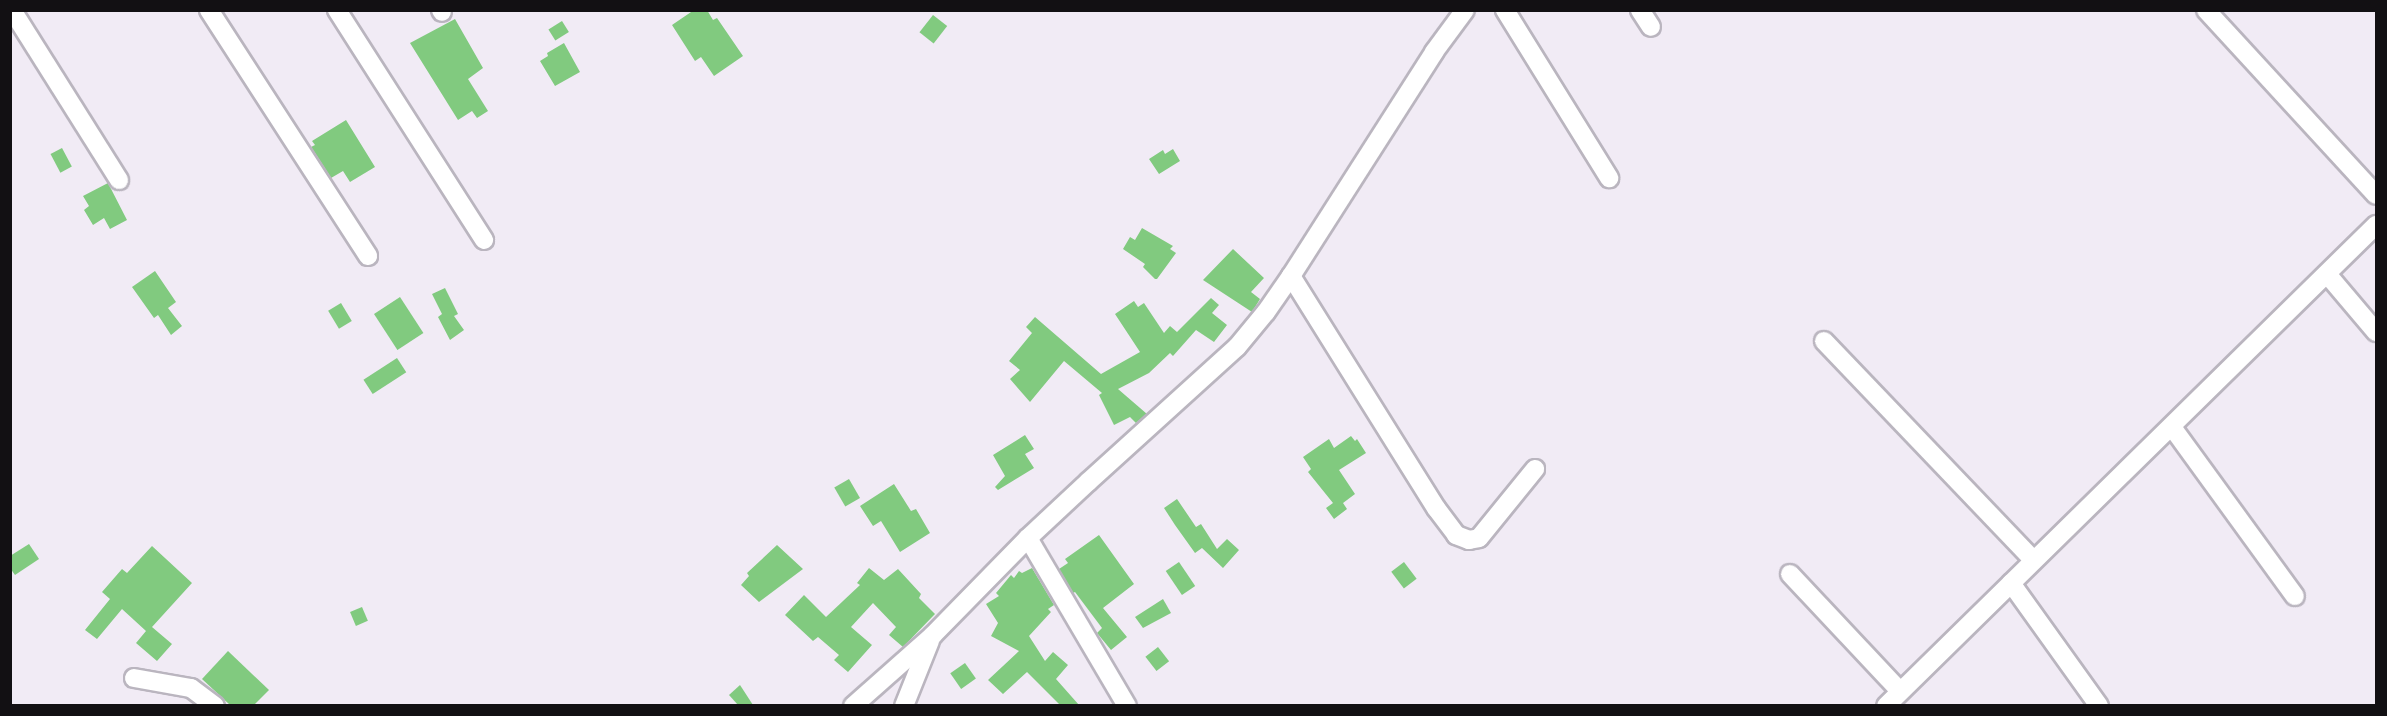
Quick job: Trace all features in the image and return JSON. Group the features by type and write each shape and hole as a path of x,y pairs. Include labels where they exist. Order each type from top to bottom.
{"street":[{"path":"12,10 120,180"},
{"path":"209,10 368,256"},
{"path":"337,10 484,240"},
{"path":"853,705 932,636 1028,538 1176,399 1237,347 1266,312 1291,276 1434,52 1465,10"},
{"path":"1505,10 1609,178"},
{"path":"1640,10 1651,27"},
{"path":"2206,10 2376,195"},
{"path":"1790,574 1895,700 2033,560 2172,427 2376,225"},
{"path":"2328,274 2376,332"},
{"path":"1291,276 1436,508 1456,535 1469,540 1479,538 1535,470"},
{"path":"1824,341 2033,560"},
{"path":"2172,427 2295,596"},
{"path":"1028,538 1127,705"},
{"path":"2011,583 2099,705"},
{"path":"904,705 932,636"},
{"path":"134,678 191,688 215,705"}],"building":[{"path":"694,10 707,10 713,20 717,18 743,56 714,76 701,57 695,61 672,25"},
{"path":"933,15 947,26 934,43 919,32"},
{"path":"455,19 483,68 468,79 488,111 477,118 472,111 458,120 410,43"},
{"path":"562,21 569,32 555,41 548,29"},
{"path":"564,43 580,72 555,86 540,61 548,56 547,53"},
{"path":"346,120 375,167 350,182 343,171 331,178 311,147 315,145 312,141"},
{"path":"62,148 72,167 60,173 51,154"},
{"path":"1173,149 1180,161 1159,174 1149,159 1163,150 1165,154"},
{"path":"108,183 127,220 110,229 104,218 93,225 84,210 89,206 83,196"},
{"path":"1142,228 1173,246 1170,249 1176,253 1157,279 1143,267 1145,264 1123,249 1130,237 1135,240"},
{"path":"1233,249 1264,278 1251,292 1260,299 1252,312 1203,280"},
{"path":"155,271 176,302 168,308 182,326 171,335 158,315 154,318 132,287"},
{"path":"445,288 458,314 454,316 464,330 450,340 438,317 442,314 432,294"},
{"path":"400,297 423,333 397,350 374,314"},
{"path":"1211,298 1219,305 1212,313 1227,325 1214,342 1196,330 1173,356 1170,353 1149,373 1118,389 1147,414 1136,423 1130,417 1114,425 1099,395 1102,393 1064,361 1030,402 1010,379 1020,370 1009,361 1032,333 1026,327 1035,317 1101,374 1140,352 1115,314 1134,301 1138,307 1144,303 1164,333 1170,326 1177,332"},
{"path":"341,303 352,321 339,329 328,311"},
{"path":"397,358 406,372 373,394 363,380"},
{"path":"1025,435 1034,449 1025,454 1034,468 998,490 995,487 1005,476 993,455"},
{"path":"1351,436 1355,441 1357,439 1366,453 1339,470 1355,494 1343,503 1347,509 1334,519 1326,508 1333,503 1308,472 1311,469 1303,457 1329,439 1334,448"},
{"path":"849,479 860,498 845,507 834,487"},
{"path":"894,484 911,511 916,509 930,533 900,552 881,521 873,526 860,506"},
{"path":"1177,499 1196,527 1201,524 1217,549 1227,539 1239,550 1223,568 1202,548 1195,553 1175,525 1164,508"},
{"path":"1099,535 1134,584 1103,608 1127,637 1111,650 1097,633 1102,628 1075,592 1073,593 1059,569 1068,563 1065,559"},
{"path":"29,544 39,559 15,575 10,568 10,556"},
{"path":"777,545 803,569 759,602 741,585 749,576 747,573"},
{"path":"152,546 192,583 152,627 172,644 157,661 136,643 146,631 122,609 97,639 85,630 110,599 102,592 122,569 127,573"},
{"path":"1179,562 1195,586 1182,595 1166,571"},
{"path":"1404,562 1417,579 1404,588 1391,572"},
{"path":"869,568 884,580 898,569 921,594 919,598 935,614 903,647 889,635 896,627 873,603 851,627 872,645 848,672 834,660 839,655 818,637 813,641 785,615 804,595 826,617 860,585 857,583"},
{"path":"1032,568 1054,605 1048,609 1051,612 1029,636 1045,661 1053,652 1068,665 1056,679 1079,705 1060,705 1027,672 1003,694 988,680 1019,651 991,636 998,623 986,604 999,596 996,593 1011,575 1014,578 1019,571 1022,573"},
{"path":"1163,599 1171,613 1143,628 1135,617"},
{"path":"362,607 368,621 356,626 350,612"},
{"path":"1158,647 1169,661 1156,671 1145,657"},
{"path":"228,651 269,690 254,705 230,705 202,679"},
{"path":"965,663 976,679 961,689 950,673"},
{"path":"740,685 753,705 738,705 729,695"}]}
